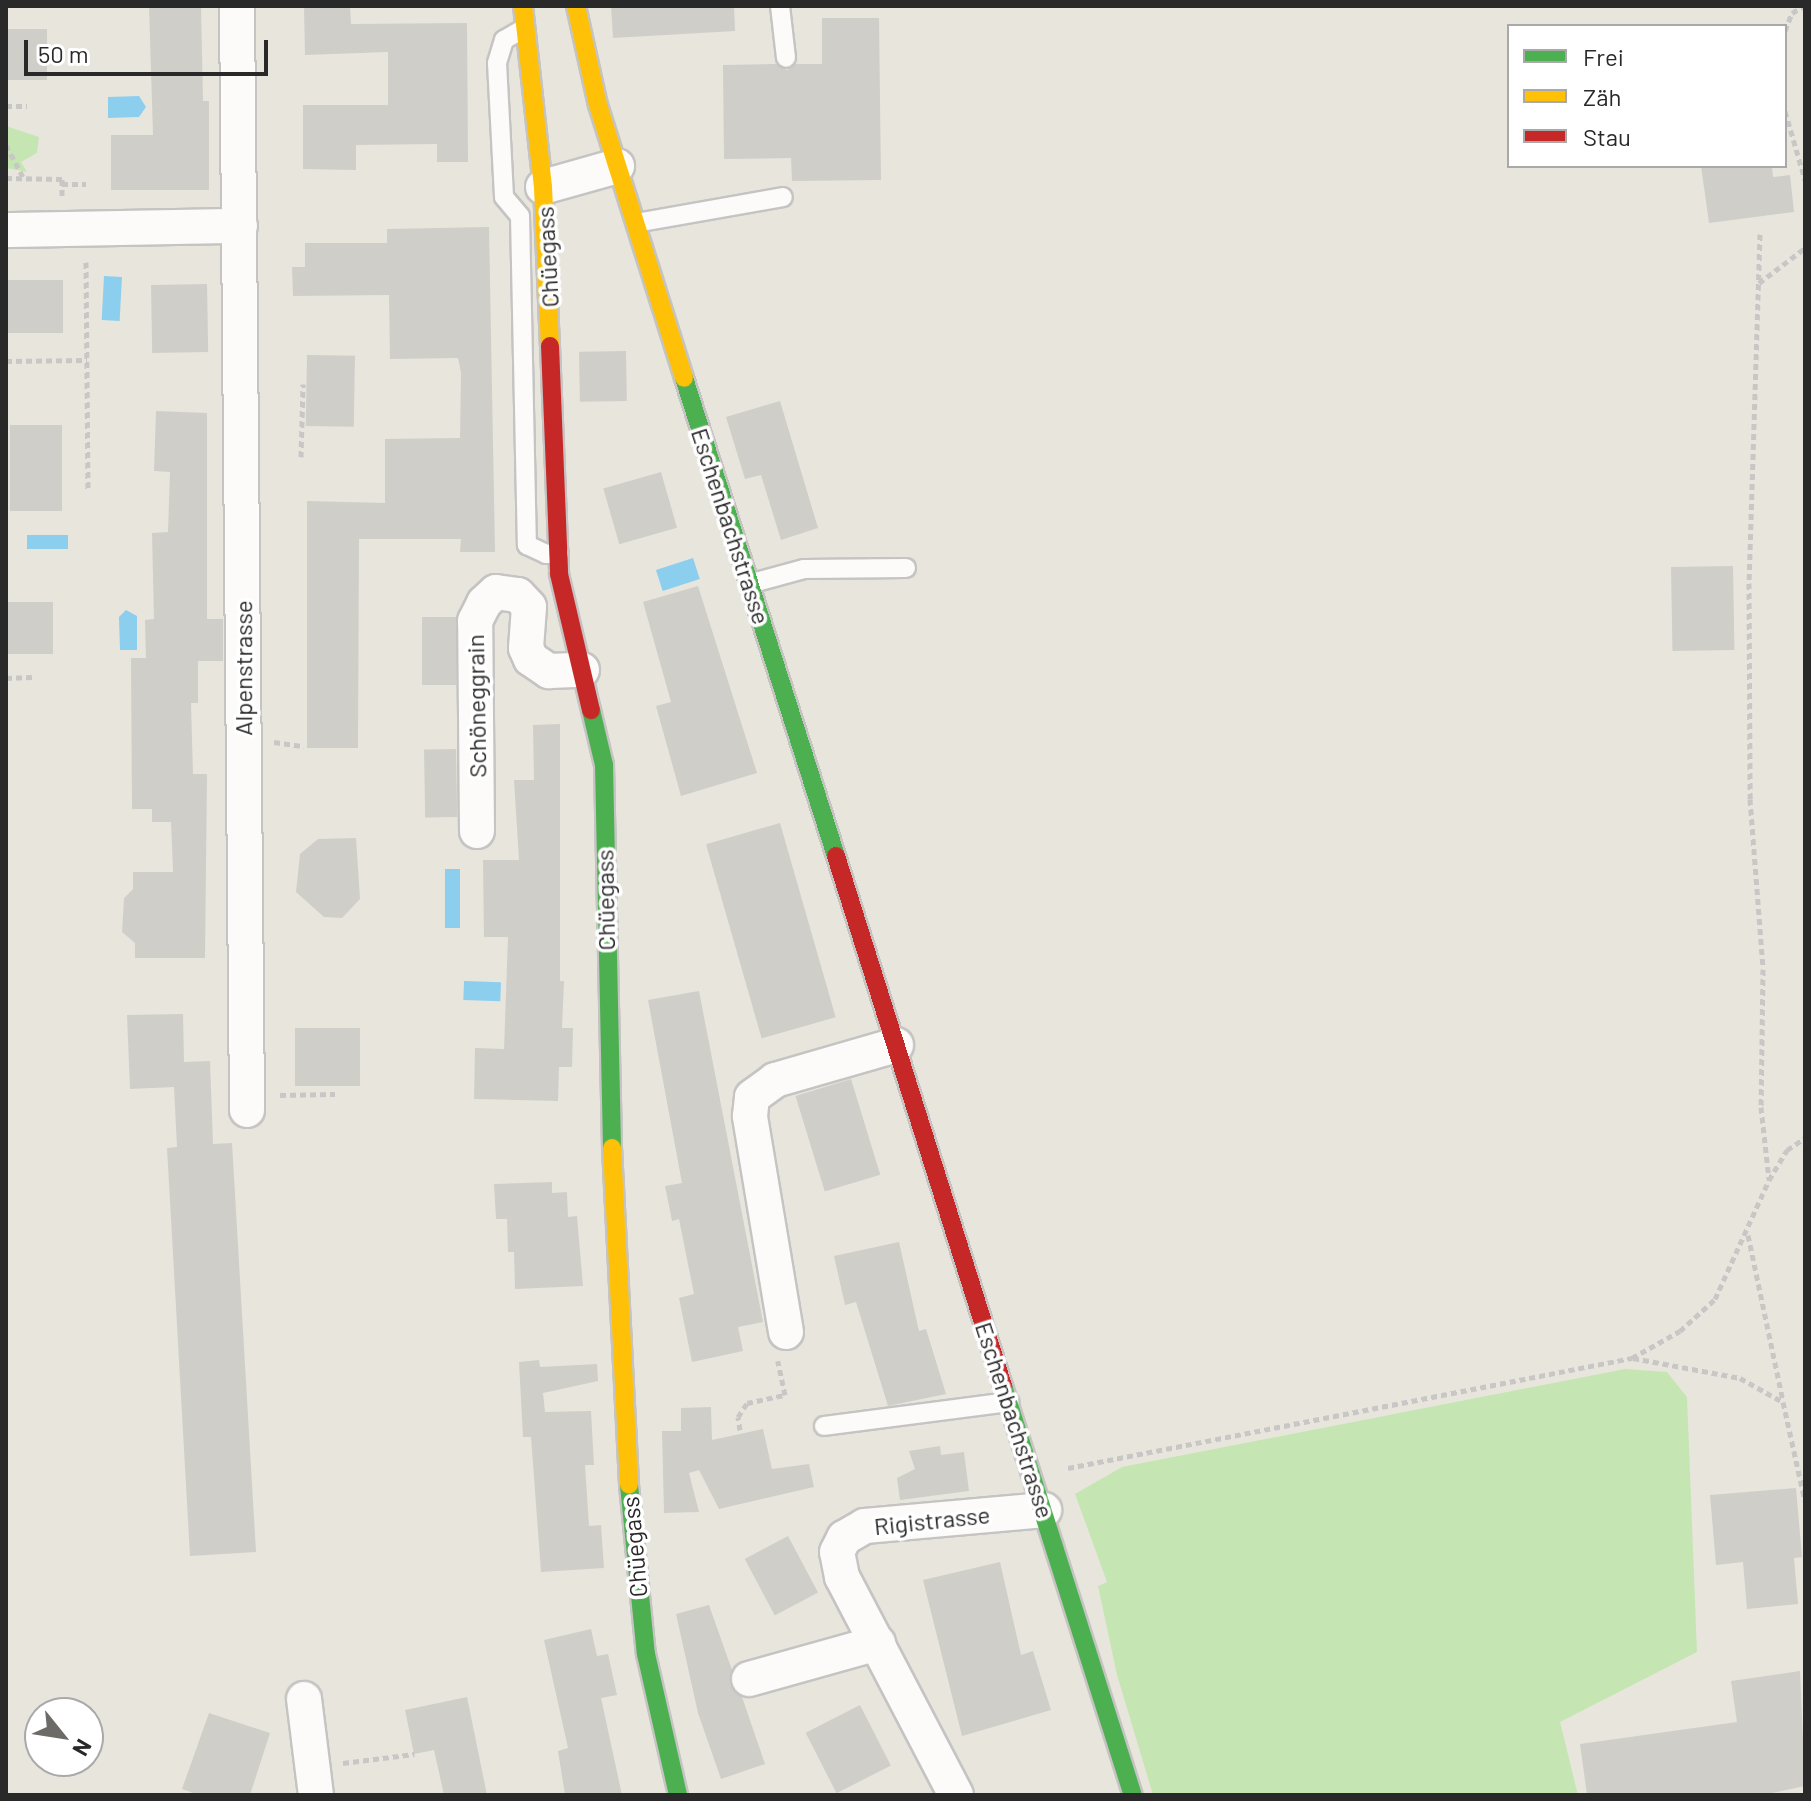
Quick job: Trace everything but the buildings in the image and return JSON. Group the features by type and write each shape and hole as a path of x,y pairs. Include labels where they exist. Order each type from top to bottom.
{"street":[{"name":"Alpenstrasse","path":"237,6 261,1102"},
{"name":"Chüegass","path":"523,6 523,29 543,187 559,553 604,765 612,1160 631,1533 646,1654 678,1795"},
{"name":"Eschenbachstrasse","path":"576,6 617,166 1133,1795"},
{"path":"543,187 617,166"},
{"path":"6,230 240,226"},
{"name":"Schöneggrain","path":"477,831 475,621 484,603 496,592 518,595 529,607 526,648 531,659 549,671 582,670"},
{"path":"786,1332 750,1116 752,1097 775,1080 896,1045"},
{"name":"Rigistrasse","path":"956,1795 836,1561 853,1531 1044,1510"},
{"path":"749,1679 878,1643"},
{"path":"304,1699 313,1781"}],"lane":[{"path":"780,6 786,58"},
{"path":"523,29 504,40 497,63 504,197 520,216 527,545 546,554 559,553"},
{"path":"635,223 783,197"},
{"path":"749,584 804,569 906,568"},
{"path":"824,1426 1009,1402"}],"path":[{"path":"1787,26 1792,13 1804,6"},
{"path":"6,106 27,106"},
{"path":"1787,118 1805,180"},
{"path":"6,145 24,179"},
{"path":"6,178 62,179 61,213"},
{"path":"62,184 86,184"},
{"path":"1760,234 1749,583 1750,783 1763,969 1761,1107 1769,1180"},
{"path":"1759,284 1805,248"},
{"path":"86,256 88,490"},
{"path":"6,361 87,360"},
{"path":"301,457 303,384"},
{"path":"6,678 32,677"},
{"path":"261,1102 335,1094"},
{"path":"1032,1475 1632,1358 1680,1331 1715,1299 1748,1235 1769,1180 1787,1150 1805,1138"},
{"path":"1748,1235 1805,1501"},
{"path":"740,1430 738,1417 747,1403 785,1395 776,1348 786,1332"},
{"path":"1632,1358 1740,1378 1783,1402"},
{"path":"313,1781 414,1754"}],"green space":[{"path":"6,126 39,137 37,153 21,162 27,172 6,168"},
{"path":"1625,1369 1667,1372 1687,1397 1697,1652 1560,1722 1578,1795 1153,1795 1117,1675 1098,1586 1107,1582 1075,1494 1122,1467"}],"water":[{"path":"139,96 146,107 139,117 108,118 108,97"},
{"path":"104,276 122,277 120,321 102,320"},
{"path":"27,535 68,535 68,549 27,549"},
{"path":"693,558 700,579 663,591 656,570"},
{"path":"126,610 137,616 137,650 120,650 119,617"},
{"path":"445,869 460,869 460,928 445,928"},
{"path":"464,981 501,982 500,1001 463,1000"}],"traffic: fast":[{"path":"684,378 836,856"},
{"path":"591,710 604,765 612,1148"},
{"path":"1003,1386 1133,1795"},
{"path":"629,1485 646,1654 678,1795"}],"traffic: slow":[{"path":"523,6 543,187 550,346"},
{"path":"576,6 598,105 684,378"},
{"path":"612,1148 629,1485"}],"traffic: jam":[{"path":"550,346 559,574 591,710"},
{"path":"836,856 1003,1386"}]}
